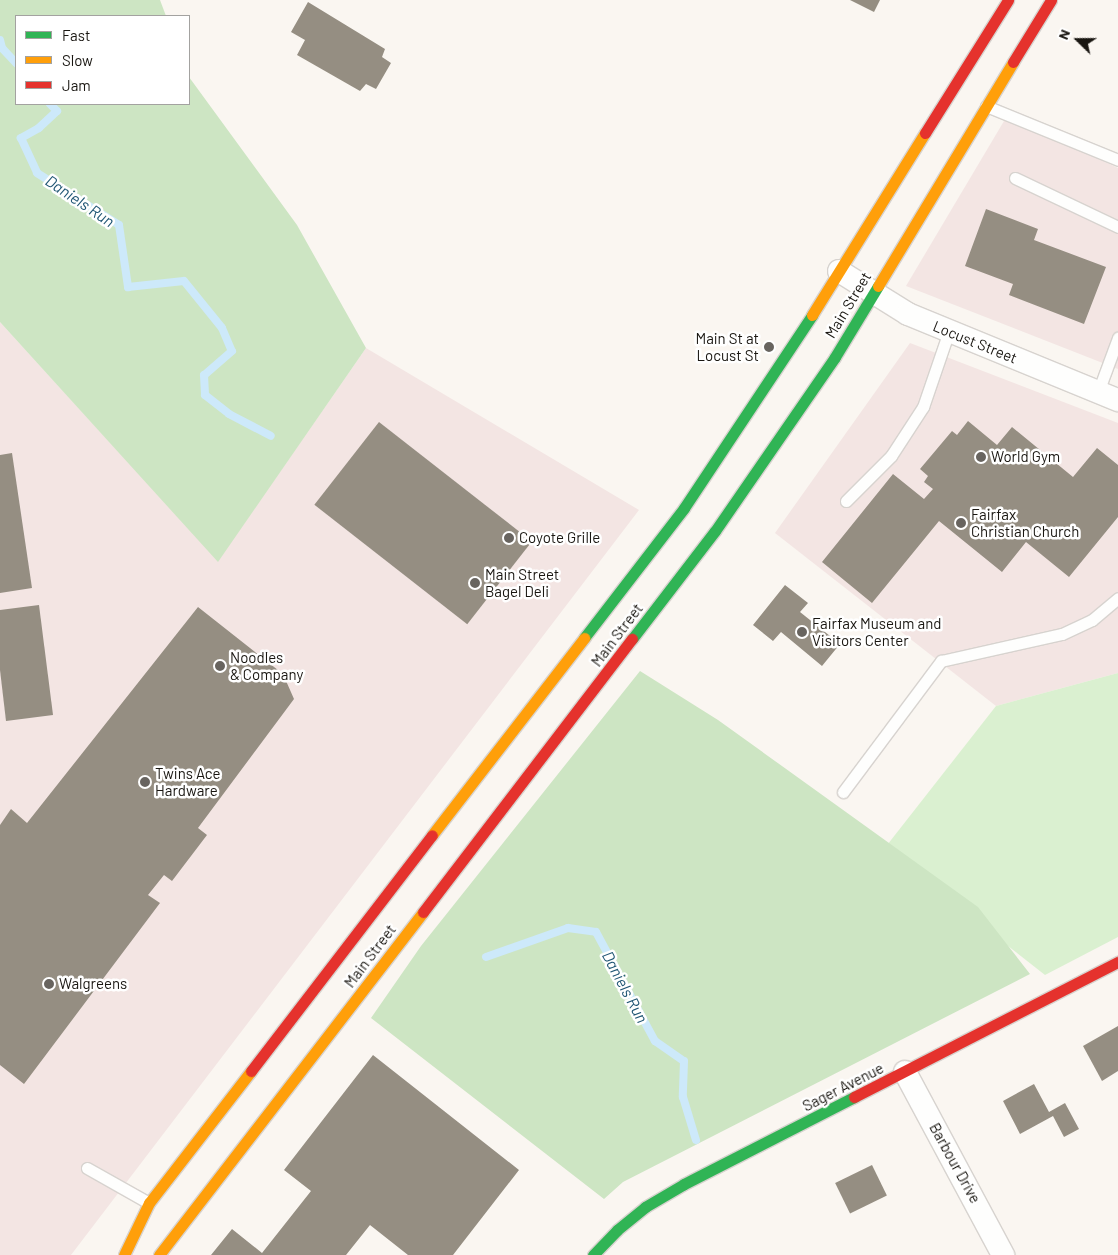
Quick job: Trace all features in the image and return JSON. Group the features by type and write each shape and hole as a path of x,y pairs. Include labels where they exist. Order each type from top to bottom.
{"main road":[{"name":"Main Street","path":"124,1255 149,1203 684,508 796,341 1008,0"},
{"name":"Main Street","path":"159,1255 715,531 834,357 1051,0"},
{"name":"Sager Avenue","path":"593,1255 616,1230 645,1207 680,1186 1118,962"},
{"path":"111,1255 149,1203"}],"street":[{"name":"Locust Street","path":"839,271 908,314 1108,396"},
{"name":"Barbour Drive","path":"905,1072 1003,1255"}],"lane":[{"path":"986,106 1118,160"},
{"path":"1015,178 1118,226"},
{"path":"846,501 890,456 923,407 949,331"},
{"path":"1108,396 1118,338"},
{"path":"843,792 941,661 1062,634 1092,620 1118,598"},
{"path":"87,1168 149,1203"}],"shaded area":[{"path":"1007,116 1118,168 1118,369 906,286"},
{"path":"0,322 218,561 366,348 639,510 71,1255 0,1255"},
{"path":"910,343 1118,423 1118,673 996,706 775,533"}],"green space":[{"path":"0,0 160,0 166,15 15,15 15,105 190,105 190,78 297,225 366,348 218,562 0,322"},
{"path":"640,671 718,720 978,907 1030,974 623,1182 604,1199 371,1018 421,946"},
{"path":"1118,673 1118,937 1045,975 884,849 996,706"}],"building":[{"path":"850,0 880,0 874,12"},
{"path":"308,2 385,49 382,57 391,63 376,89 366,84 360,91 297,55 305,40 291,32"},
{"path":"986,209 1038,229 1034,240 1106,267 1084,324 1009,295 1013,284 965,266"},
{"path":"968,421 997,445 1012,427 1073,477 1097,448 1118,465 1118,517 1069,577 1026,542 1002,572 939,521 872,603 822,562 893,474 924,499 933,489 924,482 928,476 920,469 952,431 957,435"},
{"path":"379,422 532,541 467,624 314,505"},
{"path":"12,453 32,588 0,593 0,455"},
{"path":"785,585 808,603 800,612 840,644 822,666 781,632 773,641 753,625"},
{"path":"39,605 53,715 6,721 0,670 0,610"},
{"path":"198,607 283,674 294,699 198,828 207,835 172,881 164,875 148,895 160,903 24,1084 0,1065 0,825 11,809 27,823"},
{"path":"1118,1026 1118,1071 1102,1081 1083,1046"},
{"path":"373,1055 519,1170 453,1255 408,1255 370,1225 346,1255 211,1255 232,1229 262,1253 311,1191 284,1170"},
{"path":"1034,1084 1049,1112 1065,1103 1079,1129 1064,1137 1053,1116 1020,1134 1003,1101"},
{"path":"872,1165 887,1196 850,1214 835,1183"}],"waterway":[{"name":"Daniels Run","path":"0,40 2,48 15,62"},
{"name":"Daniels Run","path":"51,105 57,111 39,128 21,138 37,173 119,225 128,287 184,281 222,328 232,351 204,375 205,395 229,414 271,436"},
{"name":"Daniels Run","path":"486,957 568,928 596,932 655,1041 684,1061 683,1097 696,1140"}],"traffic: fast":[{"path":"632,639 715,531 835,357 878,286"},
{"path":"584,638 684,508 812,315"},
{"path":"593,1255 617,1230 645,1207 684,1184 854,1097"}],"traffic: slow":[{"path":"878,286 1013,62"},
{"path":"812,315 925,133"},
{"path":"432,835 584,638"},
{"path":"159,1255 423,912"},
{"path":"124,1255 149,1203 251,1071"}],"traffic: jam":[{"path":"925,133 1008,0"},
{"path":"1013,62 1051,0"},
{"path":"423,912 632,639"},
{"path":"251,1071 432,835"},
{"path":"854,1097 1118,962"}],"place":[{"name":"Main St at Locust St","path":"769,347"},
{"name":"World Gym","path":"981,457"},
{"name":"Fairfax Christian Church","path":"961,523"},
{"name":"Coyote Grille","path":"509,538"},
{"name":"Main Street Bagel Deli","path":"475,583"},
{"name":"Fairfax Museum and Visitors Center","path":"802,632"},
{"name":"Noodles & Company","path":"220,666"},
{"name":"Twins Ace Hardware","path":"145,782"},
{"name":"Walgreens","path":"49,984"}]}
